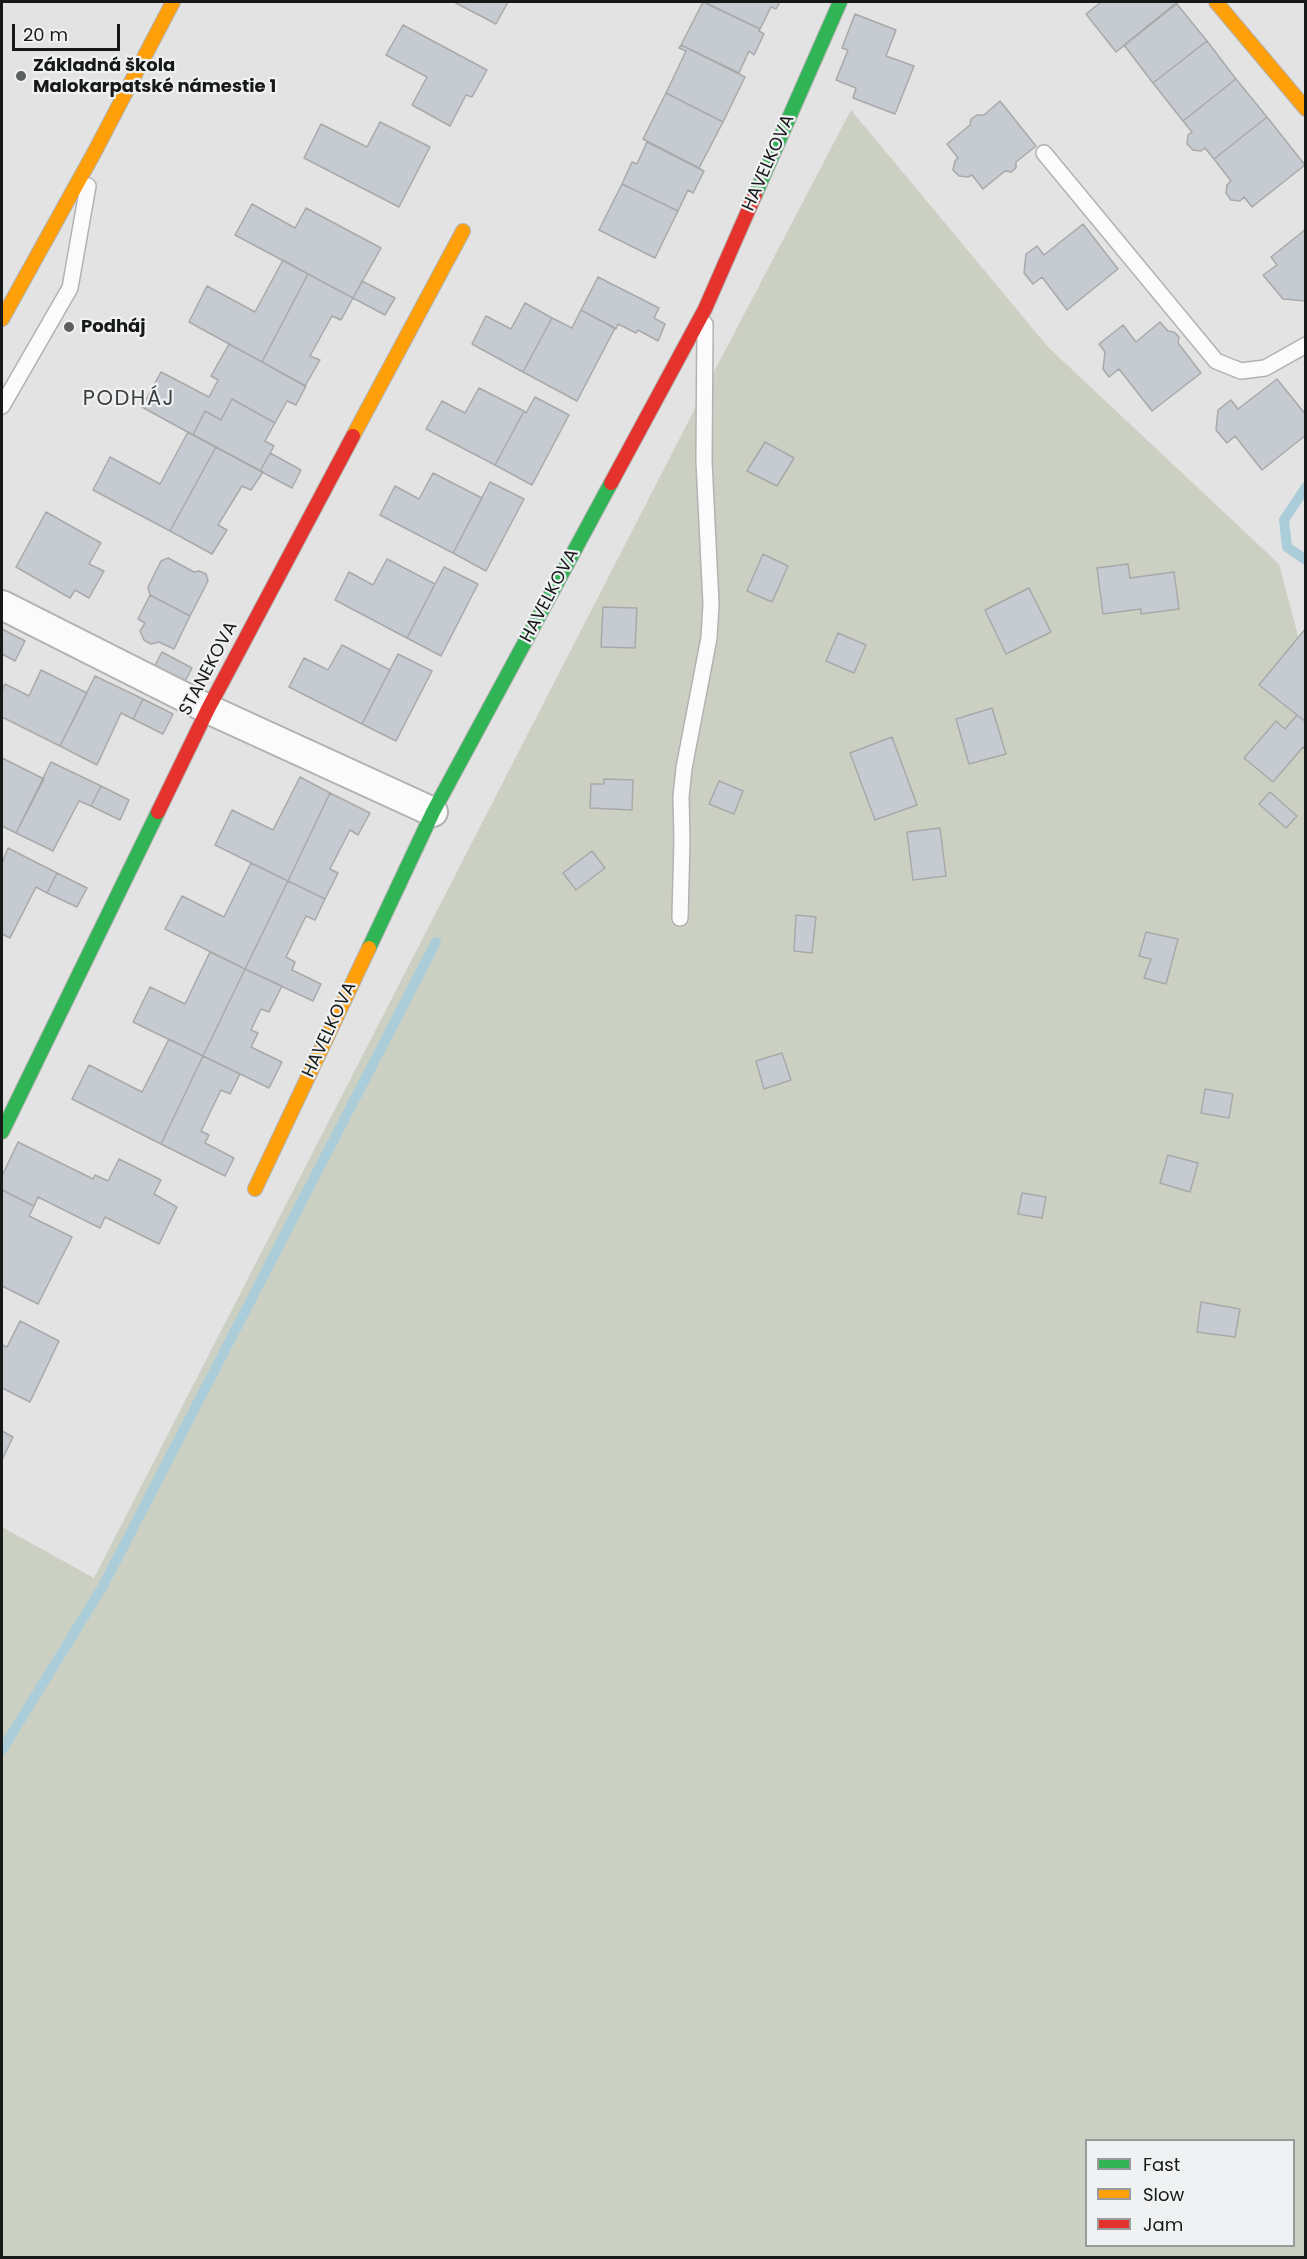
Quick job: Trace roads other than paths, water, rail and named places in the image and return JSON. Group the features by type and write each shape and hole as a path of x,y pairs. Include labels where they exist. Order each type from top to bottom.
{"street":[{"path":"2,319 94,153 173,2"},
{"name":"HAVELKOVA","path":"255,1189 433,813 705,309 840,2"},
{"path":"1216,2 1305,110"},
{"name":"STANEKOVA","path":"2,1132 208,709 463,231"},
{"path":"2,605 208,709 433,813"}],"lane":[{"path":"2,406 70,288 94,153"},
{"path":"1044,153 1216,361 1241,371 1265,368 1305,345"},
{"path":"680,918 681,797 684,768 710,638 711,604 704,461 705,309"}],"waterway":[{"path":"1306,487 1284,520 1287,547 1306,560"},
{"path":"2,1750 103,1586 436,942"}],"place":[{"name":"Základná škola Malokarpatské námestie 1","path":"21,76"},
{"name":"Podháj","path":"69,327"}],"district":[{"name":"PODHÁJ","path":"129,400"}]}
